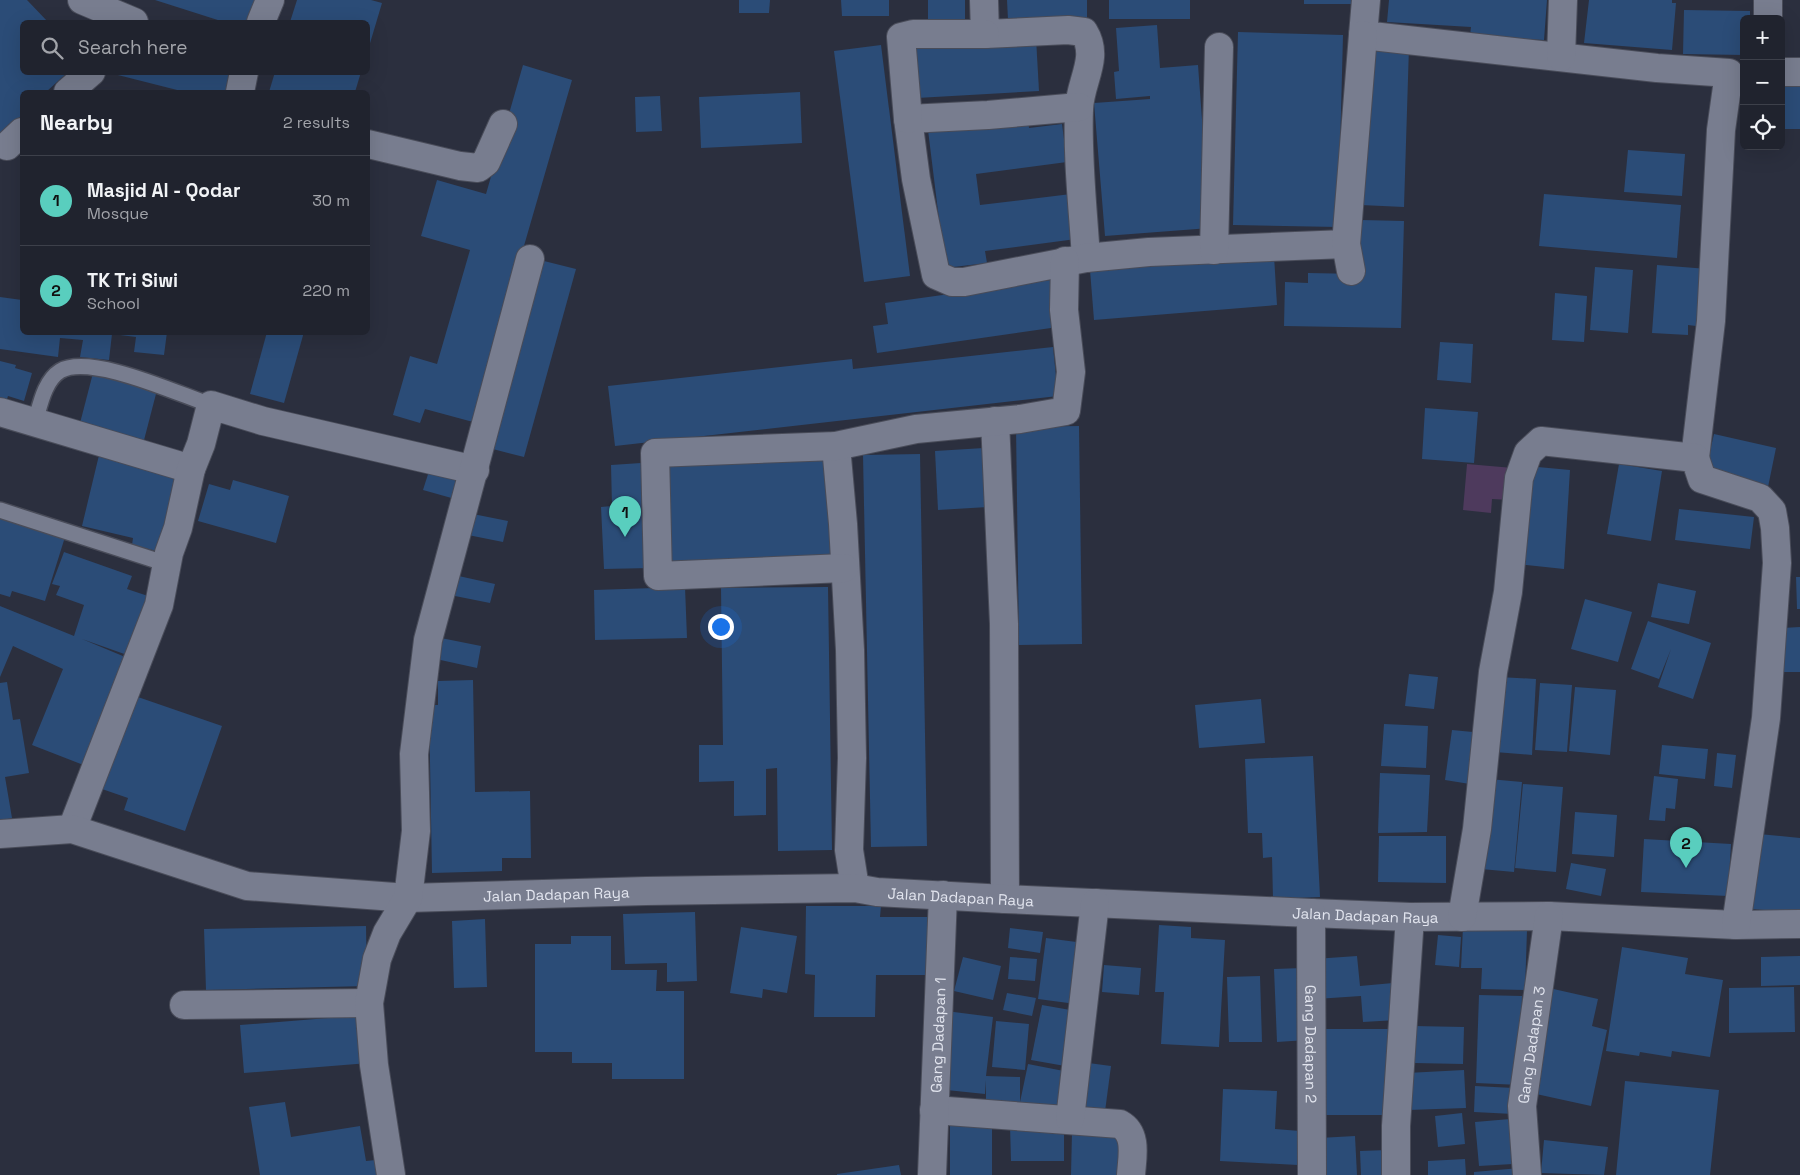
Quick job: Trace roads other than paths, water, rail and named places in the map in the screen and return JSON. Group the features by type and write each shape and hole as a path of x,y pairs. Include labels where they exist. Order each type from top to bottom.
{"street":[{"path":"82,0 129,20"},
{"path":"262,20 270,0"},
{"path":"984,0 985,34"},
{"path":"1351,271 1346,244 1366,0"},
{"path":"1561,57 1563,0"},
{"path":"1768,0 1768,15"},
{"path":"844,568 658,576 655,453 836,446 916,429 1066,411 1071,372 1063,294 1075,260 1079,107 1092,55 1089,41 1084,32 1068,30 985,34 913,34 901,37 908,119 916,180 936,275 952,282 964,282 1075,260 1149,252 1346,244"},
{"path":"1362,35 1657,68 1736,72 1721,130 1711,320 1695,458 1702,479 1760,498 1772,511 1775,528 1776,563 1766,718 1736,925"},
{"path":"1214,250 1219,48"},
{"path":"1785,72 1800,72"},
{"path":"70,90 88,75"},
{"path":"240,90 243,75"},
{"path":"908,119 1079,107"},
{"path":"370,144 460,166 478,168 486,162 503,124"},
{"path":"391,1175 374,1065 369,1003 377,959 387,934 408,898 416,831 414,754 428,640 530,259"},
{"path":"0,834 72,829 159,605 167,564 191,468 201,444 211,405 263,421 475,470"},
{"path":"0,412 191,468"},
{"path":"995,421 1004,624 1005,899"},
{"path":"1462,916 1477,828 1493,672 1508,592 1518,478 1528,453 1541,441 1695,458"},
{"path":"836,446 843,524 850,650 852,758 849,850 855,888"},
{"name":"Jalan Dadapan Raya","path":"72,829 247,886 408,898 646,891 855,888 877,892 1005,899 1410,917 1549,916 1736,925 1800,924"},
{"name":"Gang Dadapan 1","path":"932,1175 943,895"},
{"path":"1070,1119 1095,903"},
{"name":"Gang Dadapan 2","path":"1311,913 1312,1175"},
{"name":"Gang Dadapan 3","path":"1527,1175 1522,1106 1549,916"},
{"path":"1396,1175 1396,1126 1410,917"},
{"path":"184,1005 369,1003"},
{"path":"934,1110 1112,1122 1126,1127 1133,1144 1131,1175"}],"lane":[{"path":"35,422 46,387 60,371 78,367 106,368 211,405"},
{"path":"0,510 167,564"}],"place":[{"name":"Masjid Al - Qodar","path":"625,537"},
{"name":"TK Tri Siwi","path":"1686,868"}]}
